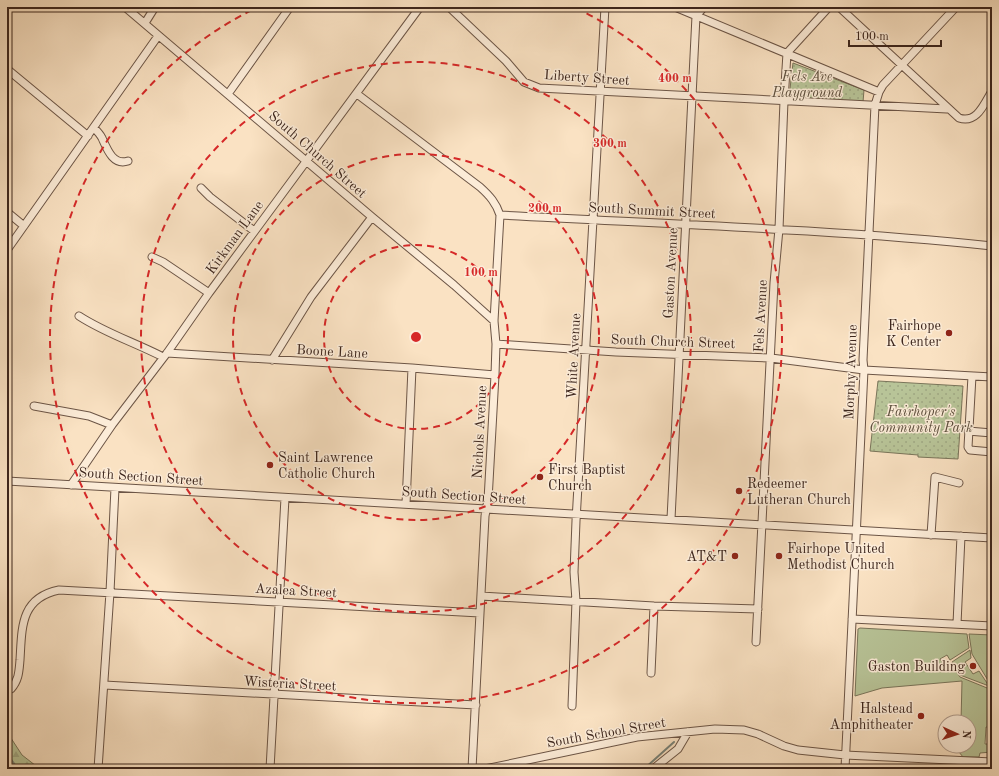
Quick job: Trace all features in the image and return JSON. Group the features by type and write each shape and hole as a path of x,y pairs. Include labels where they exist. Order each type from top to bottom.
{"street":[{"name":"South Church Street","path":"125,7 454,285 494,321"},
{"path":"145,23 155,7"},
{"path":"228,94 290,7"},
{"name":"Kirkman Lane","path":"71,485 112,425 420,7"},
{"name":"Liberty Street","path":"449,7 506,61 524,82 545,89 947,108"},
{"name":"White Avenue","path":"572,706 576,601 574,572 605,7"},
{"path":"675,7 879,92"},
{"path":"696,16 704,7"},
{"path":"787,53 829,7"},
{"path":"839,7 959,118 968,120 976,116 992,91"},
{"name":"Morphy Avenue","path":"845,769 875,105 883,85 956,7"},
{"name":"Gaston Avenue","path":"671,519 696,16"},
{"path":"7,250 158,36"},
{"name":"Fels Avenue","path":"756,642 787,53"},
{"path":"7,68 88,136"},
{"path":"357,94 480,187 490,196 497,206 500,215"},
{"path":"94,128 101,137 110,154 119,162 124,163 128,161"},
{"path":"201,188 210,197 254,231"},
{"path":"7,212 24,226"},
{"name":"South Summit Street","path":"500,215 778,229 869,235 992,246"},
{"name":"Nichols Avenue","path":"472,769 495,375 496,344 494,321 500,215"},
{"path":"272,360 311,297 372,217"},
{"path":"152,256 209,293"},
{"name":"Boone Lane","path":"79,316 91,324 165,355 412,368 495,375"},
{"name":"South Church Street","path":"496,344 586,350 771,358 864,370 992,377"},
{"path":"406,504 412,368"},
{"path":"972,376 968,447 970,450 992,452"},
{"path":"34,406 89,416 112,425"},
{"path":"968,431 992,433"},
{"path":"931,535 935,477 959,483"},
{"name":"South Section Street","path":"7,481 486,510 762,524 856,531 992,538"},
{"path":"98,769 110,592 115,488"},
{"path":"270,769 285,498"},
{"path":"957,624 961,536"},
{"name":"Azalea Street","path":"11,689 18,677 22,630 26,613 34,602 45,594 59,590 480,613"},
{"path":"481,596 654,606 758,609"},
{"path":"651,673 654,606"},
{"path":"852,619 992,626"},
{"name":"Wisteria Street","path":"104,685 476,705"},
{"name":"South School Street","path":"485,769 637,737 715,729 744,730 798,750 846,755 992,762"},
{"path":"653,769 678,749 688,732"}],"green space":[{"name":"Fels Ave Playground","path":"793,63 864,90 863,102 789,97"},
{"name":"Fairhoper's Community Park","path":"878,381 963,386 958,459 918,457 918,455 870,451"},
{"path":"858,629 967,634 969,648 950,660 947,655 940,659 948,672 954,668 960,677 992,690 992,727 986,727 985,744 992,744 992,752 980,753 979,757 963,757 961,754 977,754 977,714 961,714 962,681 882,688 855,696"},
{"path":"969,634 992,635 992,687 972,654"},
{"path":"970,650 971,658 965,662 973,674 979,671 989,686 960,675 952,662"},
{"path":"7,732 22,755 40,769 7,769"}],"waterway":[{"path":"644,769 674,742"},
{"path":"7,754 18,769"}],"place":[{"name":"Fairhope K Center","path":"949,333"},
{"name":"Saint Lawrence Catholic Church","path":"270,465"},
{"name":"First Baptist Church","path":"540,477"},
{"name":"Redeemer Lutheran Church","path":"739,491"},
{"name":"AT&T","path":"735,556"},
{"name":"Fairhope United Methodist Church","path":"779,556"},
{"name":"Gaston Building","path":"973,666"},
{"name":"Halstead Amphitheater","path":"921,716"}]}
